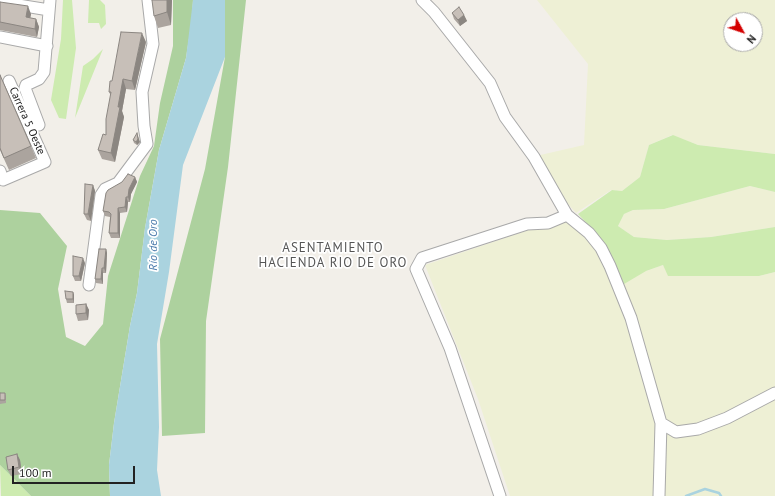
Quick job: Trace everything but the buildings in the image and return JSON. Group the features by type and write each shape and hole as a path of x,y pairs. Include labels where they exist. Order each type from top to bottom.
{"street":[{"path":"89,285 98,203 101,195 105,189 118,183 147,144 144,126 142,92 153,44 148,0"},
{"path":"422,0 434,12 490,83 505,117 534,157 567,215 589,233 601,248 610,266 631,318 661,423 659,496"},
{"path":"0,2 50,5"},
{"name":"Carrera 5 Oeste","path":"39,125 25,88 26,85 39,79 44,72 50,5"},
{"path":"0,37 47,46"},
{"name":"Carrera 5 Oeste","path":"1,175 45,162 9,81"},
{"path":"500,496 450,348 416,269 422,258 527,224 548,224 567,215"},
{"path":"661,423 676,432 698,429 728,418 775,393"}],"green space":[{"path":"63,0 72,0 76,48 66,119 59,118 51,100 61,39"},
{"path":"89,0 100,0 105,5 106,24 101,29 99,23 88,23"},
{"path":"173,0 193,0 192,18 186,58 159,150 145,228 137,293 114,423 109,465 110,496 31,496 0,465 0,210 40,213 67,246 58,289 66,337 85,346 103,324 108,276 140,176 154,146 160,103 173,46"},
{"path":"225,0 246,0 228,167 206,321 205,433 162,436 160,339 205,169 225,57"},
{"path":"537,0 775,0 775,154 698,145 672,135 649,145 640,177 622,191 611,190 576,213 553,187 536,156 584,145 588,64"},
{"path":"103,49 75,118 83,66"},
{"path":"673,135 698,145 775,154 775,192 750,186 664,209 633,210 624,214 618,226 634,237 667,240 711,237 775,227 775,272 759,276 668,276 663,265 646,271 619,287 593,230 578,214 612,190 622,191 640,177 649,145"},
{"path":"750,186 775,192 775,227 711,237 667,240 634,237 618,226 624,214 633,210 664,209"},
{"path":"576,214 592,230 646,271 663,265 669,276 759,276 775,272 775,496 510,496 478,399 425,265"},
{"path":"0,465 31,496 1,496"}],"water":[{"name":"Río de Oro","path":"193,0 225,0 225,57 183,165 169,272 157,344 159,427 157,470 161,496 110,496 109,465 114,423 137,293 145,228 159,150 186,58"}],"waterway":[{"path":"686,496 705,489 719,493 721,496"}],"district":[{"name":"ASENTAMIENTO HACIENDA RIO DE ORO","path":"333,256"}]}
